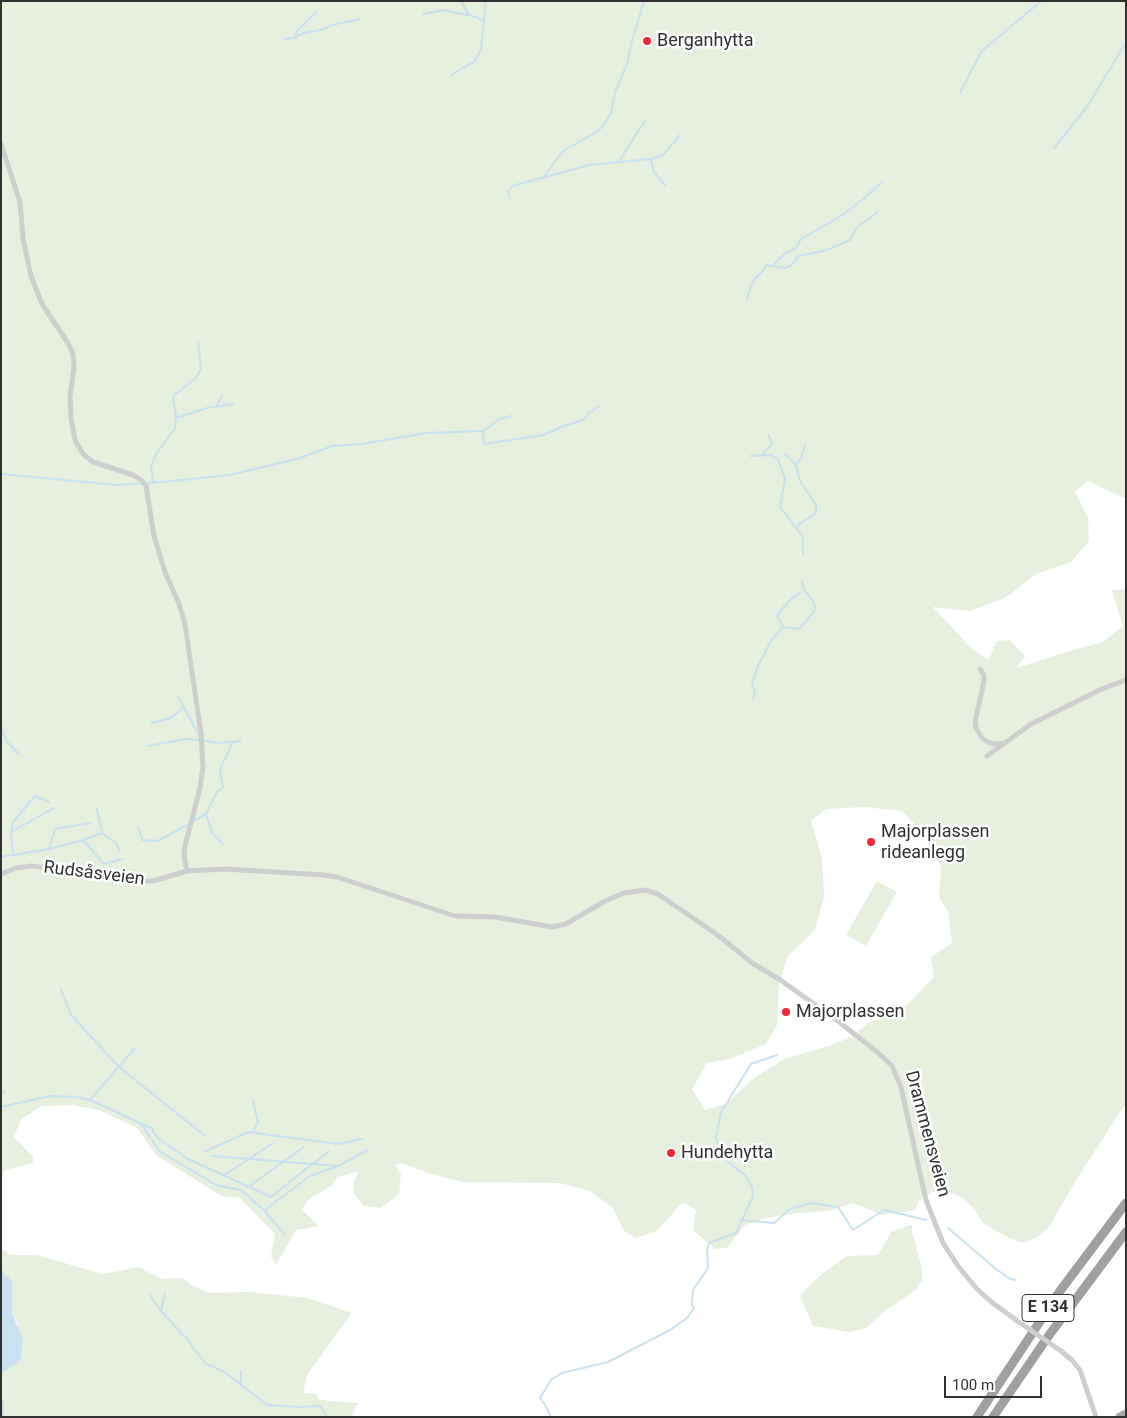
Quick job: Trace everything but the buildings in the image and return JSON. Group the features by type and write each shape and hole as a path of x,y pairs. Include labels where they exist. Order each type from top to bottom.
{"highway":[{"name":"E 134","path":"977,1417 1060,1291 1126,1203"},
{"name":"E 134","path":"993,1417 1052,1331 1126,1232"}],"main road":[{"path":"1120,1417 1126,1414"}],"street":[{"path":"1,144 20,202 23,239 30,276 42,304 68,343 73,354 74,367 70,397 75,440 83,454 93,462 138,477 146,486 154,536 165,572 179,604 185,624 201,734 203,767 200,788 185,846 184,856 187,871"},
{"path":"980,669 984,675 984,681 975,722 976,728 982,738 988,742 994,744 1005,743"},
{"path":"987,756 1031,724 1102,689 1126,680"},
{"name":"Rudsåsveien","path":"1,874 16,868 38,867 124,881 146,882 161,880 187,871 243,870 337,877 402,897 450,915 494,917 552,927 566,924 612,898 645,890 664,897 752,962 779,979"},
{"name":"Drammensveien","path":"779,979 876,1051 895,1070 901,1087 926,1200 943,1243 958,1266 976,1288 990,1301 1072,1360 1080,1370 1096,1417"}],"green space":[{"path":"1,1 1126,1 1126,499 1088,481 1075,492 1088,518 1089,541 1071,562 1036,574 1005,598 970,611 933,607 971,648 988,660 997,641 1010,640 1025,656 1017,668 1103,642 1123,626 1112,590 1126,589 1126,1103 1078,1177 1049,1227 1036,1238 1022,1243 984,1224 975,1210 963,1198 953,1193 932,1192 919,1201 915,1210 882,1215 853,1203 829,1211 766,1218 745,1225 727,1248 715,1249 693,1230 696,1210 683,1202 657,1231 636,1238 624,1231 613,1208 590,1191 560,1183 461,1182 428,1173 402,1163 395,1165 401,1174 399,1194 381,1208 364,1206 353,1193 354,1182 359,1171 337,1177 331,1186 308,1200 302,1210 319,1226 296,1230 276,1265 271,1257 275,1234 240,1198 221,1196 156,1155 137,1128 99,1110 73,1105 41,1106 21,1120 14,1137 33,1157 33,1163 5,1170 1,1178","holes":["864,807 902,811 923,833 941,867 939,897 948,912 952,943 931,957 934,977 907,1005 869,1023 858,1031 859,1034 823,1048 786,1058 754,1078 726,1104 705,1110 692,1089 707,1063 730,1059 766,1044 777,1025 779,987 787,957 815,930 824,896 822,858 811,821 826,809"]},
{"path":"877,881 897,892 866,946 846,935"},
{"path":"912,1225 912,1232 922,1268 922,1280 916,1290 886,1310 866,1328 850,1332 813,1326 800,1296 804,1291 823,1273 847,1256 878,1255 892,1231"},
{"path":"1,1248 10,1255 37,1255 102,1274 139,1267 162,1279 183,1278 193,1286 209,1293 249,1292 308,1298 352,1313 307,1375 303,1393 316,1394 318,1399 329,1401 358,1403 350,1417 1,1417 1,1372 15,1365 18,1325 12,1313 12,1293 6,1274 1,1269"}],"water":[{"path":"1,1269 12,1282 12,1313 23,1339 21,1359 3,1372 1,1372"}],"waterway":[{"path":"461,1 468,14"},
{"path":"451,75 475,61 481,49 486,1"},
{"path":"543,178 563,151 598,131 611,113 615,92 628,62 630,48 644,1"},
{"path":"960,93 981,52 1041,1"},
{"path":"423,14 443,10 477,17 483,21"},
{"path":"295,37 297,31 316,12"},
{"path":"284,39 294,38 304,33 360,19"},
{"path":"1054,148 1087,107 1126,42"},
{"path":"619,161 645,121"},
{"path":"509,198 508,191 512,186 589,165 651,159 663,155 680,135"},
{"path":"651,159 653,171 665,185"},
{"path":"774,264 784,254 796,248 801,239 841,216 882,182"},
{"path":"747,300 755,278 764,270 766,265 785,268 790,266 799,256 827,250 850,240 857,227 878,212"},
{"path":"176,417 173,396 196,378 201,369 198,342"},
{"path":"216,407 222,396"},
{"path":"153,482 151,466 157,453 175,428 176,418 207,408 233,404"},
{"path":"1,474 117,485 229,475 297,459 332,446 362,444 426,433 483,431 484,444 543,435 583,420 599,406"},
{"path":"483,431 500,419 511,416"},
{"path":"762,455 772,444 769,435"},
{"path":"796,465 802,456 805,445"},
{"path":"785,454 796,465 800,481 816,505 816,513 799,524 797,529"},
{"path":"750,456 771,455 778,459 785,479 780,507 803,537 803,554"},
{"path":"783,627 799,629 816,609 813,601 804,590 802,581"},
{"path":"753,699 755,691 752,683 757,668 772,639 783,627 777,615 791,599 801,592"},
{"path":"178,696 199,736"},
{"path":"151,723 171,718 182,709"},
{"path":"1,727 7,742 19,754"},
{"path":"148,746 186,739 200,740"},
{"path":"202,740 219,743 241,741"},
{"path":"193,821 206,814 217,792 223,788 220,769 233,742"},
{"path":"13,853 11,832 13,822 35,796 49,802"},
{"path":"11,832 54,808"},
{"path":"97,809 102,833"},
{"path":"206,814 212,833 223,844"},
{"path":"49,848 55,829 90,823"},
{"path":"138,827 142,840 158,841 189,824"},
{"path":"102,833 117,844 120,852"},
{"path":"1,857 49,849 102,833"},
{"path":"84,841 104,864 122,859"},
{"path":"61,990 71,1015 119,1067 204,1135"},
{"path":"90,1100 135,1048"},
{"path":"551,1417 540,1398 551,1380 562,1373 608,1362 670,1330 687,1318 694,1308 692,1305 693,1290 708,1268 707,1251 709,1243 736,1233 753,1196 752,1187 746,1176 729,1163 720,1150 716,1137 721,1112 751,1064 777,1055"},
{"path":"1,1091 5,1092"},
{"path":"1,1107 50,1096 77,1097 90,1100 153,1129 158,1138 186,1158 271,1197 329,1151"},
{"path":"253,1101 258,1122 253,1132"},
{"path":"142,1125 159,1151 216,1185 241,1190 264,1210 284,1234"},
{"path":"204,1152 248,1132 338,1144 362,1139"},
{"path":"223,1176 273,1143"},
{"path":"248,1187 304,1147"},
{"path":"265,1210 310,1176 338,1166 368,1150"},
{"path":"212,1156 338,1166"},
{"path":"741,1220 774,1223 790,1209 811,1203 838,1207 853,1230 884,1210 926,1220"},
{"path":"948,1228 996,1269 1010,1279 1015,1280"},
{"path":"161,1311 165,1294"},
{"path":"150,1295 161,1311 187,1339 205,1363 226,1373 267,1405 321,1406 326,1417"},
{"path":"241,1371 241,1384"},
{"path":"1,1400 3,1404 2,1417"}],"place":[{"name":"Berganhytta","path":"647,41"},
{"name":"Majorplassen rideanlegg","path":"871,842"},
{"name":"Majorplassen","path":"786,1012"},
{"name":"Hundehytta","path":"671,1153"}]}
